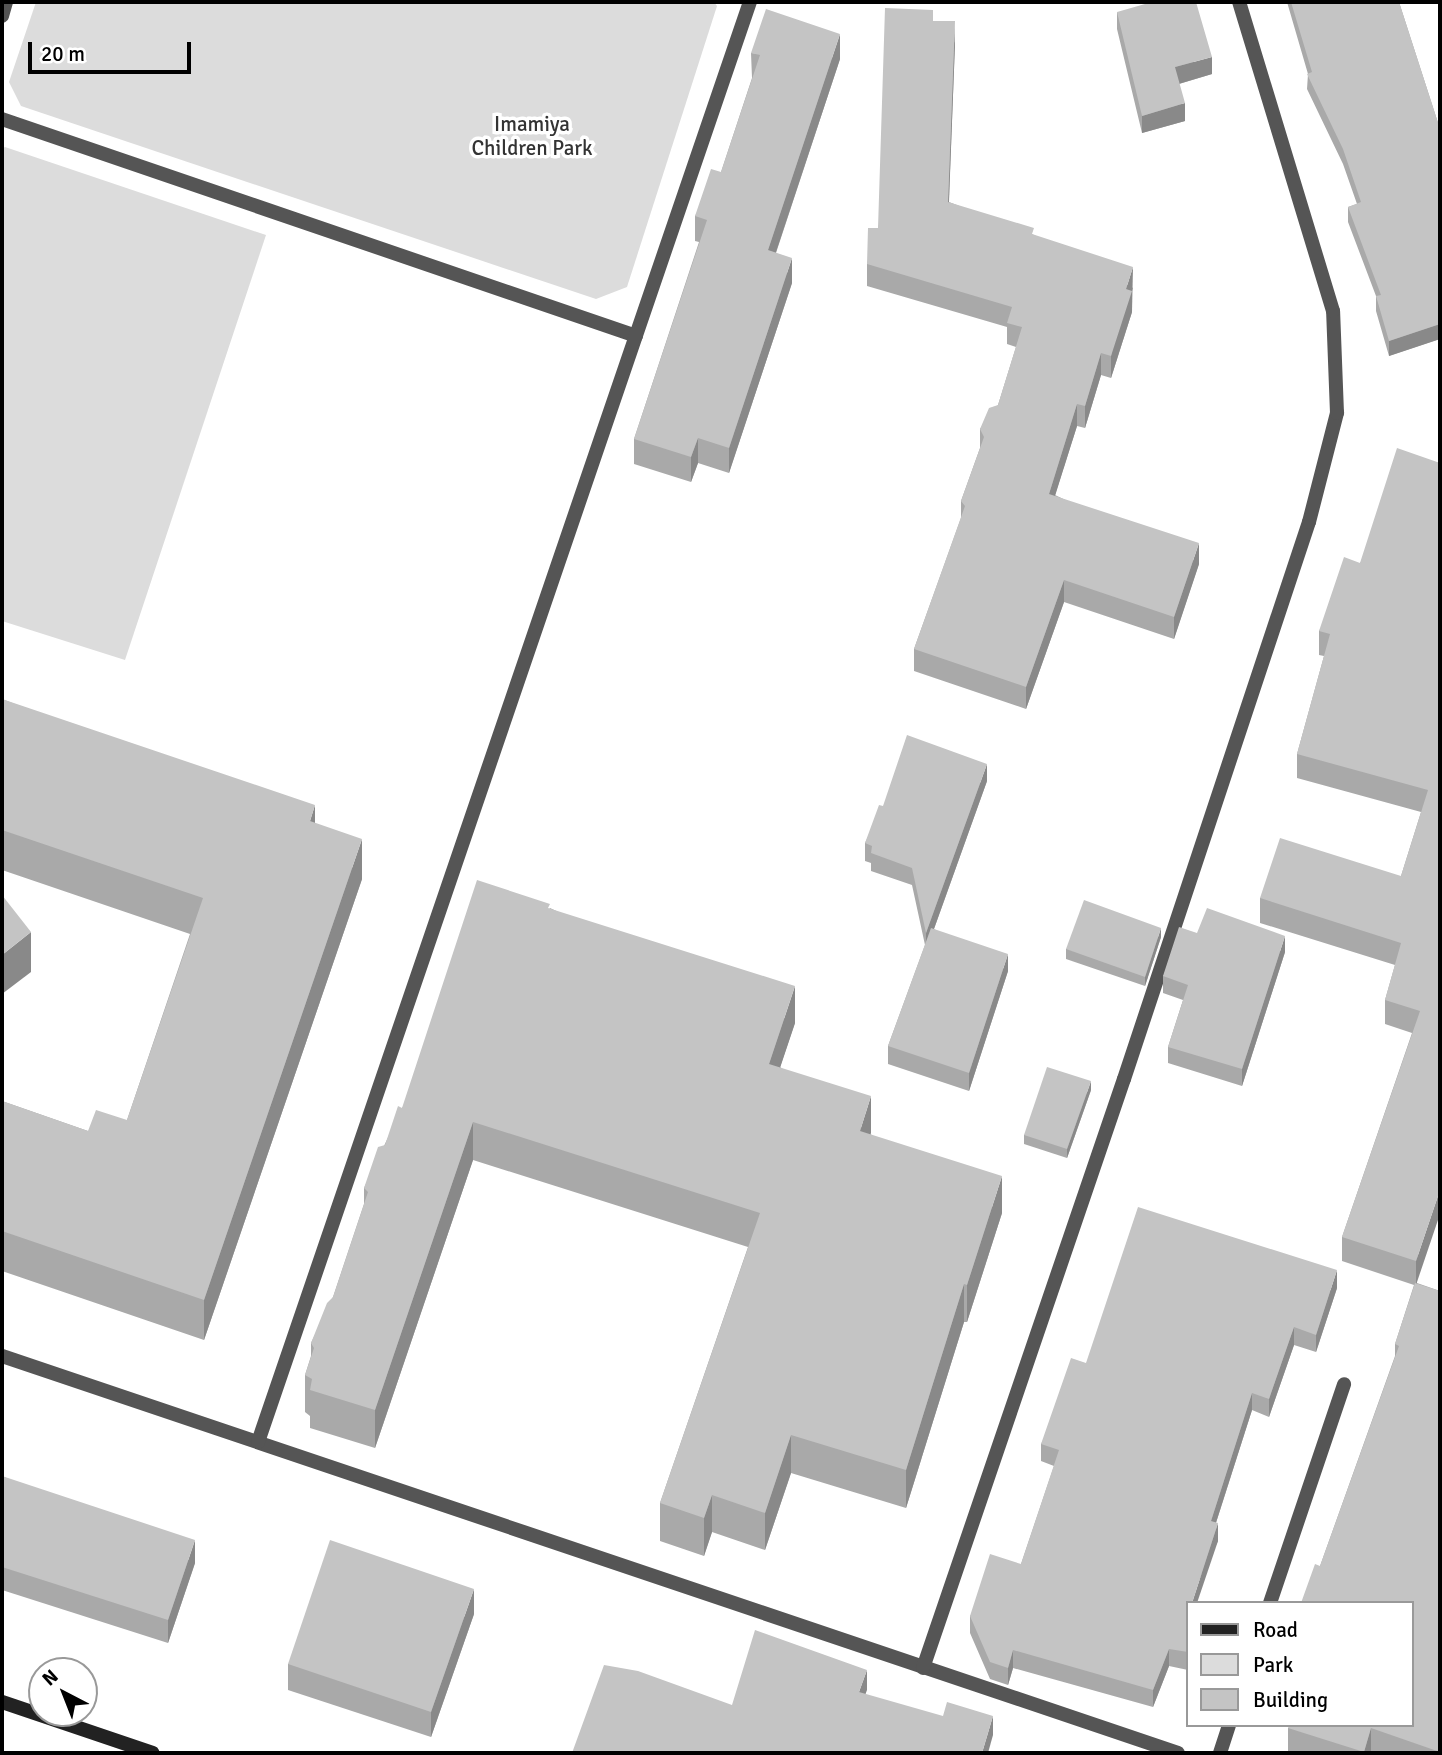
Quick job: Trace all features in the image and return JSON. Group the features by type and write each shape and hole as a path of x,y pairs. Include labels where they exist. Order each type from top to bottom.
{"main road":[{"path":"2,1702 153,1753"}],"street":[{"path":"2,16 6,2"},
{"path":"258,1442 750,2"},
{"path":"923,1668 1124,1079 1291,575 1337,413 1333,311 1240,2"},
{"path":"2,119 636,336"},
{"path":"2,1356 1178,1753"},
{"path":"1271,1601 1344,1384"},
{"path":"1220,1753 1228,1727"}],"green space":[{"name":"Imamiya Children Park","path":"36,2 714,2 717,6 627,287 596,299 21,106 9,82"},
{"path":"5,147 266,235 125,660 2,621 2,149"}],"building":[{"path":"1152,2 1196,2 1212,57 1175,67 1185,103 1142,116 1117,12"},
{"path":"1291,2 1399,2 1440,129 1440,324 1389,341 1376,296 1381,295 1348,207 1361,202 1343,149 1307,74 1312,72"},
{"path":"885,8 933,10 933,21 955,21 948,202 1034,228 1032,234 1133,267 1126,289 1132,291 1111,356 1101,353 1085,406 1077,404 1049,494 1199,543 1174,617 1064,580 1026,687 914,649 965,506 961,501 984,437 980,429 989,408 998,405 1022,327 1007,323 1012,307 867,264 868,228 878,228"},
{"path":"766,9 840,34 768,250 792,258 729,448 698,438 691,457 634,439 707,220 695,216 711,169 721,172 760,55 751,53"},
{"path":"1397,448 1440,463 1440,1190 1416,1261 1342,1237 1420,1011 1385,1000 1401,943 1260,898 1280,838 1401,876 1428,790 1297,754 1330,634 1319,631 1344,557 1360,563"},
{"path":"2,699 315,805 310,821 362,839 204,1300 2,1231 2,1101 88,1131 96,1110 127,1120 203,898 2,830"},
{"path":"907,735 987,764 926,933 912,868 871,853 872,846 865,843 879,805 883,806"},
{"path":"477,880 550,904 548,908 795,986 769,1064 871,1096 860,1131 1002,1176 967,1285 964,1284 906,1470 791,1435 765,1513 712,1495 704,1518 660,1503 760,1213 473,1122 375,1410 310,1390 312,1379 305,1375 314,1348 311,1343 327,1303 333,1297 368,1192 364,1188 378,1147 385,1145 398,1106 402,1108"},
{"path":"2,895 31,932 2,955"},
{"path":"1084,900 1161,928 1145,977 1066,949"},
{"path":"1207,908 1285,936 1242,1069 1168,1047 1188,985 1163,976 1179,927 1197,933"},
{"path":"931,928 1008,954 969,1073 888,1046"},
{"path":"1047,1067 1091,1081 1067,1149 1024,1135"},
{"path":"1138,1207 1337,1270 1316,1335 1294,1327 1269,1399 1252,1393 1211,1521 1218,1523 1193,1601 1186,1601 1186,1652 1169,1649 1153,1690 1013,1650 1008,1668 990,1662 970,1616 990,1554 1021,1564 1059,1450 1041,1444 1071,1358 1086,1363"},
{"path":"1415,1283 1440,1291 1440,1752 1371,1728 1364,1752 1288,1728 1414,1727 1414,1601 1302,1601 1315,1564 1320,1566 1399,1346 1395,1344"},
{"path":"2,1476 195,1540 168,1620 2,1567"},
{"path":"330,1540 474,1589 431,1712 288,1664"},
{"path":"755,1630 867,1670 859,1692 943,1716 947,1702 993,1716 982,1753 572,1753 604,1665 638,1671 732,1705"}]}
